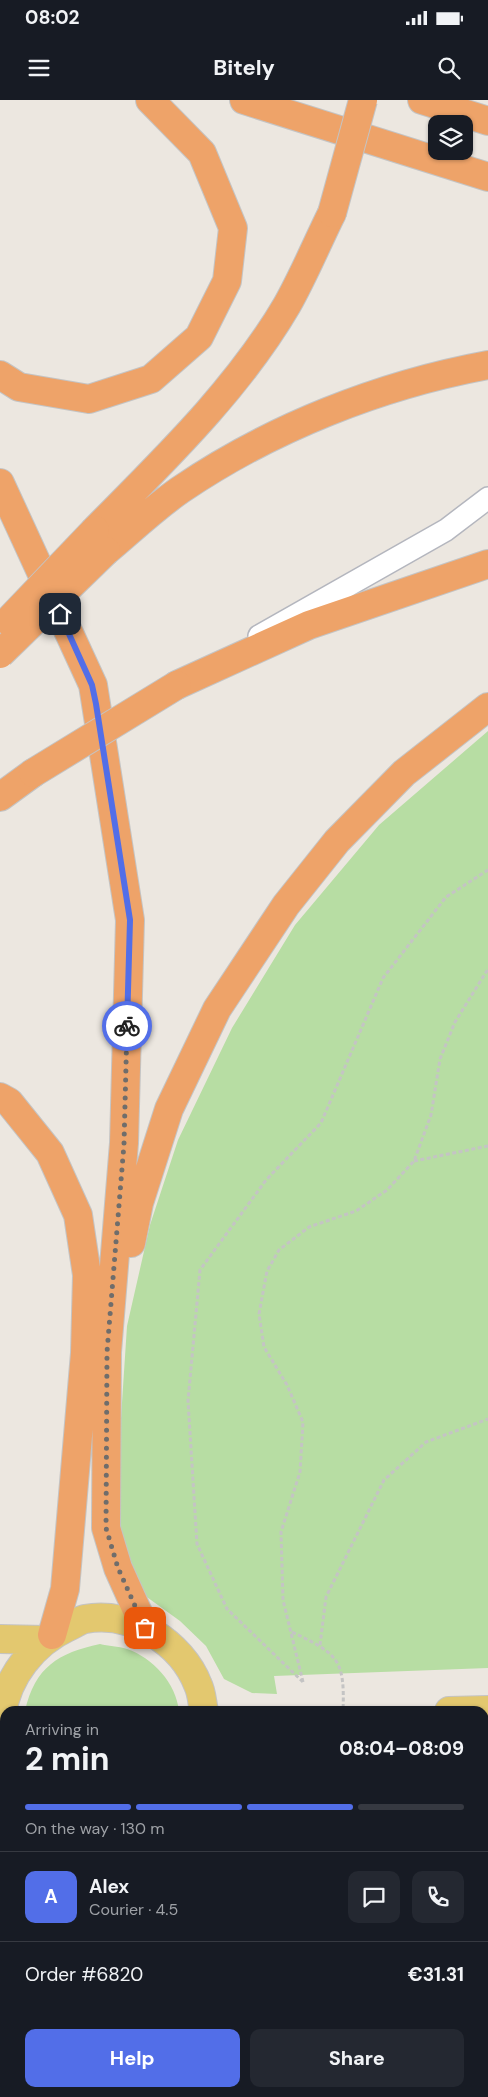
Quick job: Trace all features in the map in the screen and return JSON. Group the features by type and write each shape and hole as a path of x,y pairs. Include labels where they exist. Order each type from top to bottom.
{"highway":[{"path":"0,375 19,387 89,398 151,379 200,337 228,281 233,228 202,153 150,100"},
{"path":"244,100 488,177"},
{"path":"0,654 101,540 164,459 233,383 287,305 332,213 363,100"},
{"path":"422,100 488,121"},
{"path":"0,629 101,540 266,439 363,398 442,374 488,365"},
{"path":"0,483 92,685 130,920 124,1144 107,1352 106,1528 118,1568 145,1628"},
{"path":"0,797 33,773 177,685 309,625 488,564"},
{"path":"107,1352 139,1203 169,1109 217,1009 286,905 337,841 404,773 488,707"},
{"path":"0,1097 8,1102 50,1153 78,1215 87,1276 85,1353 65,1589 48,1637"}],"main road":[{"path":"4,1706 13,1678 28,1657 48,1637 84,1619 114,1618 145,1628 179,1653 199,1685 203,1706"},
{"path":"0,1639 48,1637"}],"street":[{"path":"177,685 304,609 446,530 488,498"}],"path":[{"path":"488,870 446,898 383,978 320,1124 266,1180 200,1270 188,1401 198,1544 226,1609 303,1682 283,1600 281,1532 300,1472 303,1422 287,1385 264,1347 259,1314 267,1271 279,1250 309,1227 356,1211 387,1190 414,1161 431,1115 440,1059 455,1022 488,969"},
{"path":"414,1161 488,1146"},
{"path":"320,1645 326,1597 384,1480 426,1442 488,1419"},
{"path":"292,1631 320,1645 339,1664 344,1681 343,1706"}],"green space":[{"path":"488,731 488,1668 274,1676 277,1694 252,1693 224,1679 206,1646 180,1621 144,1595 114,1525 127,1326 150,1225 178,1140 232,1028 295,925 379,825"},
{"path":"100,1644 120,1647 137,1653 162,1673 173,1691 178,1706 26,1706 35,1683 50,1664 72,1652"}],"way so far":[{"path":"127,1026 124,1144 107,1352 106,1528 118,1568 145,1628"}],"route":[{"path":"60,614 92,685 96,704 130,920 127,1026"}]}
